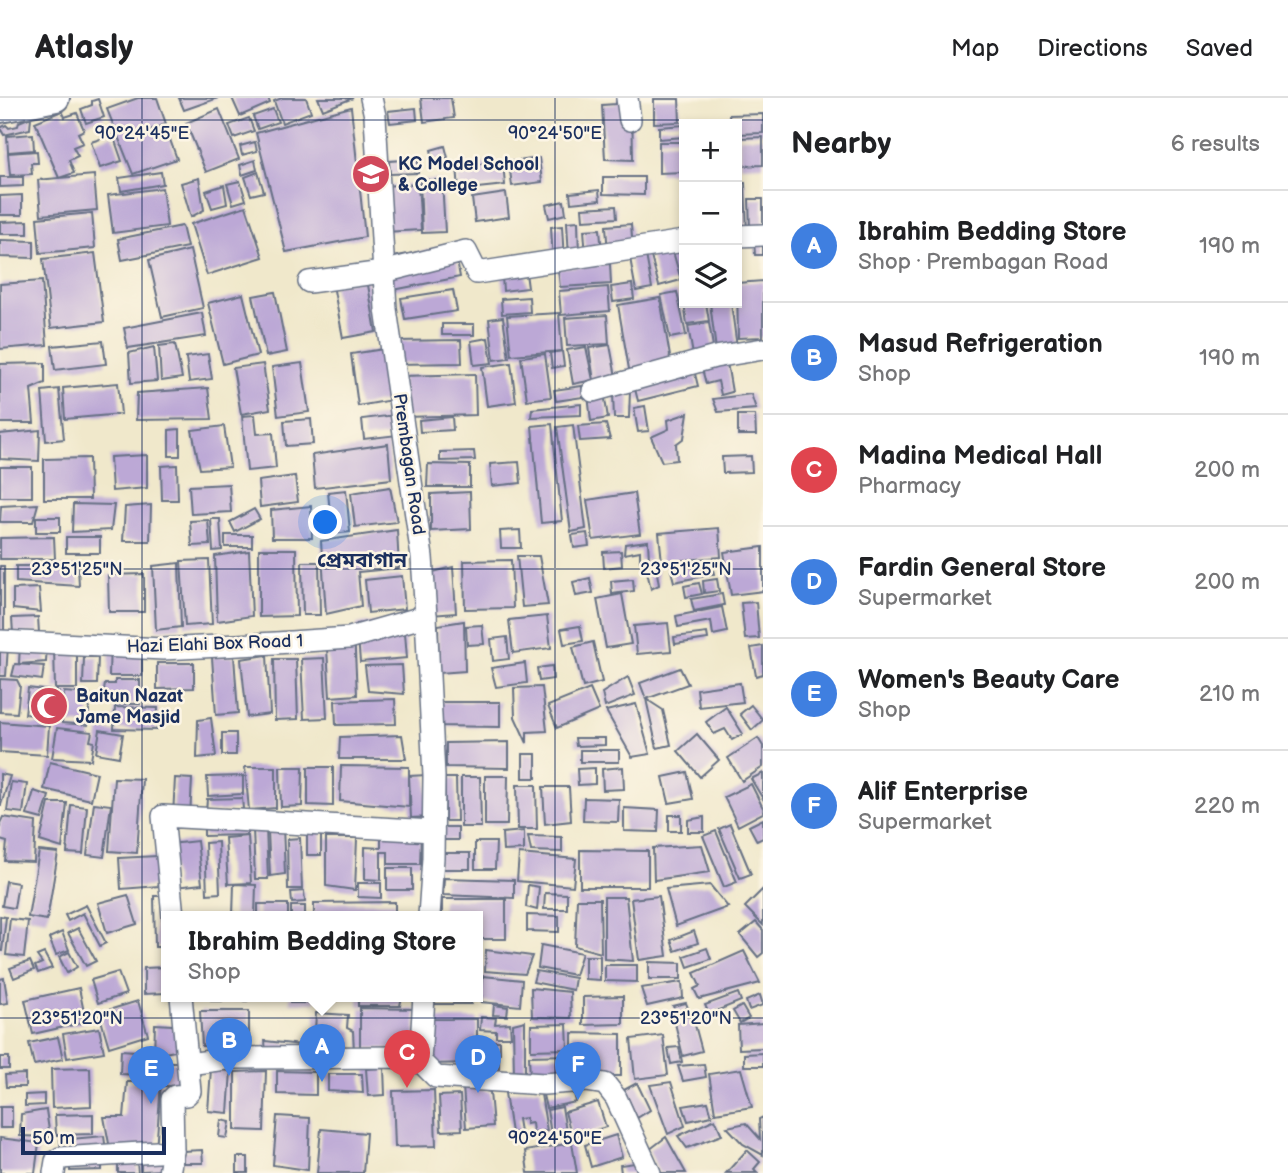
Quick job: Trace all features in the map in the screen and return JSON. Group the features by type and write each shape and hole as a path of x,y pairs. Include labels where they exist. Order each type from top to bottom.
{"street":[{"path":"0,109 56,98"},
{"name":"Prembagan Road","path":"371,98 375,116 386,309 422,557 433,776 429,911"},
{"path":"627,98 629,120"},
{"path":"742,236 763,235"},
{"path":"309,282 383,272 466,251 477,273 679,242"},
{"path":"593,391 715,357 763,349"},
{"name":"Hazi Elahi Box Road 1","path":"0,641 163,649 276,643 349,638 426,616"},
{"path":"172,911 163,816 433,831"},
{"path":"169,1173 173,1151 172,1099 190,1091 182,1002"},
{"path":"420,1061 424,1002"},
{"path":"188,1064 246,1058 402,1057 420,1061 436,1077 544,1084 605,1084 617,1098 650,1173"},
{"path":"54,1173 56,1161 60,1158 173,1151"}],"building":[{"path":"138,98 157,98 166,124 135,136 165,126 177,159 133,174 107,109"},
{"path":"179,98 218,98 184,110"},
{"path":"232,98 268,98 270,103 240,116"},
{"path":"282,98 306,98 311,112 282,123 274,101"},
{"path":"318,98 353,98 323,110"},
{"path":"421,98 451,98 454,118 424,122"},
{"path":"617,98 632,98 633,160 605,159 602,105 616,104"},
{"path":"98,99 104,117 86,123 81,109 92,105 92,101"},
{"path":"654,99 679,99 679,122 654,123"},
{"path":"351,107 365,237 286,252 256,133"},
{"path":"416,108 417,120 390,123 388,111"},
{"path":"219,109 239,159 206,172 186,123"},
{"path":"273,109 278,122 258,129 253,116"},
{"path":"62,111 65,117 77,113 84,130 78,133 83,143 73,147 78,156 69,160 74,173 59,178 35,122"},
{"path":"763,114 763,133 742,134 742,119 729,119 729,115"},
{"path":"31,117 30,129 4,135 0,128 6,125 9,128 18,126 19,122"},
{"path":"249,118 254,131 234,138 229,125"},
{"path":"679,125 679,137 659,139 659,127"},
{"path":"33,134 34,150 8,152 7,136"},
{"path":"113,135 122,161 100,168 91,142"},
{"path":"763,137 763,165 742,166 742,138"},
{"path":"255,142 257,151 242,155 240,146"},
{"path":"659,142 679,142 679,172 659,173"},
{"path":"445,146 448,158 434,161 431,150"},
{"path":"37,151 38,163 31,163 32,174 10,175 8,153"},
{"path":"539,158 542,182 512,186 509,162"},
{"path":"418,159 418,173 390,174 389,161"},
{"path":"255,160 257,170 242,175 240,165"},
{"path":"503,162 505,185 459,190 457,166"},
{"path":"161,172 163,184 121,191 119,178"},
{"path":"258,172 264,192 251,195 245,177"},
{"path":"94,175 97,210 41,215 38,180"},
{"path":"0,177 23,177 23,186 0,187"},
{"path":"603,177 644,177 644,195 603,194"},
{"path":"199,178 204,210 191,217 181,183"},
{"path":"420,180 442,180 445,232 422,233"},
{"path":"240,181 246,200 233,204 227,184"},
{"path":"742,183 745,183 747,234 742,234"},
{"path":"418,184 421,230 384,232 382,186"},
{"path":"224,185 227,204 212,208 206,191"},
{"path":"162,188 167,226 113,233 108,195"},
{"path":"599,190 600,200 571,203 570,193"},
{"path":"506,193 509,217 475,222 472,198"},
{"path":"22,195 22,215 0,215 0,196"},
{"path":"749,199 763,199 763,230 750,230"},
{"path":"564,201 566,214 549,218 546,205"},
{"path":"246,206 263,257 207,275 191,224"},
{"path":"616,206 617,218 583,220 582,208"},
{"path":"92,213 95,248 40,253 37,218"},
{"path":"28,221 28,234 0,234 0,222"},
{"path":"578,221 579,257 569,258 567,222"},
{"path":"631,224 633,251 608,254 606,226"},
{"path":"182,226 187,247 122,260 118,239"},
{"path":"562,226 564,261 553,262 551,227"},
{"path":"600,229 602,255 586,256 584,230"},
{"path":"754,239 763,239 763,255 755,255"},
{"path":"0,240 34,241 34,258 0,257"},
{"path":"454,245 460,277 388,291 382,259"},
{"path":"672,248 679,281 659,286 650,253"},
{"path":"190,250 203,308 162,317 149,260"},
{"path":"95,253 104,322 51,328 43,259"},
{"path":"646,255 652,288 636,291 630,258"},
{"path":"610,264 611,284 560,287 558,269"},
{"path":"526,273 528,288 503,291 502,276"},
{"path":"367,279 376,332 343,338 333,285"},
{"path":"42,281 47,345 0,349 0,284"},
{"path":"763,281 763,337 738,338 737,308 742,308 742,283"},
{"path":"632,284 634,299 613,302 611,287"},
{"path":"608,287 610,311 561,315 559,291"},
{"path":"453,290 457,311 405,319 401,298"},
{"path":"275,292 287,352 266,356 253,296"},
{"path":"677,292 686,335 670,338 661,295"},
{"path":"243,294 258,355 223,364 208,303"},
{"path":"529,297 530,312 502,314 501,299"},
{"path":"660,298 672,368 630,375 618,305"},
{"path":"685,308 707,308 709,321 687,324"},
{"path":"711,308 732,308 737,347 716,350"},
{"path":"202,313 206,336 128,348 124,328"},
{"path":"559,313 562,351 511,355 507,316"},
{"path":"607,315 609,344 567,346 565,318"},
{"path":"503,317 509,358 494,360 489,319"},
{"path":"709,323 714,352 693,355 688,326"},
{"path":"442,324 474,324 474,335 442,335"},
{"path":"488,338 492,363 474,365 471,341"},
{"path":"461,340 462,363 395,364 395,341"},
{"path":"103,341 106,364 55,370 52,346"},
{"path":"175,344 182,378 161,381 159,346"},
{"path":"610,345 616,377 594,381 589,348"},
{"path":"154,347 157,381 131,383 129,353"},
{"path":"586,347 593,380 573,384 567,350"},
{"path":"384,349 392,400 358,406 351,354"},
{"path":"562,351 564,366 552,368 550,353"},
{"path":"208,354 212,379 189,382 186,357"},
{"path":"545,354 551,397 527,400 521,357"},
{"path":"726,357 732,392 721,395 718,381 706,384 701,365"},
{"path":"45,363 45,383 31,389 34,423 0,423 0,364"},
{"path":"302,363 309,412 278,416 272,367"},
{"path":"511,363 516,402 487,406 482,367"},
{"path":"263,364 270,409 241,414 233,368"},
{"path":"693,366 698,386 638,401 633,381"},
{"path":"475,374 476,415 404,417 402,376"},
{"path":"118,383 121,414 65,419 63,388"},
{"path":"582,386 583,397 556,401 554,390"},
{"path":"208,388 212,419 136,420 137,393"},
{"path":"59,389 64,439 46,441 42,391"},
{"path":"630,391 629,418 614,418 613,393"},
{"path":"604,393 608,418 591,421 588,395"},
{"path":"751,394 756,409 718,412 713,399"},
{"path":"581,404 581,415 531,417 532,409"},
{"path":"645,406 649,431 638,432 634,408"},
{"path":"688,413 684,438 676,444 677,460 662,462 651,437 669,429 668,420"},
{"path":"255,415 257,434 273,433 276,468 247,471 242,416"},
{"path":"395,415 398,435 364,439 362,419"},
{"path":"738,415 755,415 756,435 738,435"},
{"path":"452,417 453,430 420,432 419,420"},
{"path":"311,419 313,444 286,446 284,421"},
{"path":"552,424 562,521 541,523 532,426"},
{"path":"606,424 610,439 580,441 578,426"},
{"path":"573,425 586,529 571,532 557,427"},
{"path":"224,426 230,467 200,469 192,430"},
{"path":"180,429 180,456 169,456 169,430"},
{"path":"40,430 39,461 0,459 0,434"},
{"path":"388,444 391,479 315,488 312,455"},
{"path":"474,451 475,460 440,461 440,452"},
{"path":"147,455 147,488 112,491 110,457"},
{"path":"751,456 752,472 723,473 722,457"},
{"path":"89,458 90,499 44,499 44,459"},
{"path":"519,462 521,483 492,486 490,464"},
{"path":"428,464 470,465 470,487 427,487"},
{"path":"177,465 178,500 162,500 161,466"},
{"path":"0,467 32,467 32,497 0,497"},
{"path":"295,476 298,502 260,507 258,481"},
{"path":"229,484 231,512 191,514 189,486"},
{"path":"390,487 397,522 355,527 351,493"},
{"path":"346,490 350,532 332,534 328,492"},
{"path":"470,492 471,529 431,531 431,494"},
{"path":"634,493 640,534 593,540 587,500"},
{"path":"38,504 33,522 0,522 1,506"},
{"path":"73,504 114,505 111,530 72,532"},
{"path":"151,505 150,541 123,541 125,507"},
{"path":"311,506 312,538 272,538 271,510"},
{"path":"254,509 260,519 235,532 230,522"},
{"path":"36,517 60,517 60,532 36,532"},
{"path":"211,519 220,519 222,550 213,551"},
{"path":"208,520 210,545 192,546 190,521"},
{"path":"719,528 721,557 662,562 659,533"},
{"path":"397,530 399,568 358,572 361,606 326,614 321,541"},
{"path":"520,530 521,548 501,548 500,531"},
{"path":"587,533 589,546 574,548 572,535"},
{"path":"225,535 252,535 252,547 225,547"},
{"path":"54,537 55,559 0,559 0,538"},
{"path":"66,537 100,537 100,553 66,553"},
{"path":"648,541 649,560 640,561 640,551 624,554 625,544"},
{"path":"763,547 763,591 731,595 724,552"},
{"path":"259,549 296,549 297,616 259,617"},
{"path":"249,551 252,616 217,621 215,556"},
{"path":"621,551 622,566 604,568 603,552"},
{"path":"517,556 539,556 548,605 522,607"},
{"path":"209,560 212,624 185,626 181,561"},
{"path":"511,560 513,608 465,609 464,561"},
{"path":"655,561 659,585 651,589 645,563"},
{"path":"711,561 714,574 674,582 671,570"},
{"path":"302,562 319,562 320,615 303,615"},
{"path":"179,563 181,627 156,630 153,566"},
{"path":"0,566 4,566 4,633 0,633"},
{"path":"16,566 78,566 79,586 16,582"},
{"path":"453,567 456,613 431,615 429,573"},
{"path":"144,574 144,612 109,612 108,575"},
{"path":"402,576 405,609 368,613 365,580"},
{"path":"590,578 593,593 576,596 573,582"},
{"path":"633,579 634,591 612,594 611,581"},
{"path":"717,579 719,591 704,593 703,581"},
{"path":"699,583 702,594 686,597 684,586"},
{"path":"39,588 41,612 13,609 13,589"},
{"path":"622,594 631,644 606,648 597,599"},
{"path":"722,594 724,605 694,611 691,599"},
{"path":"756,602 759,638 745,639 741,603"},
{"path":"722,607 727,632 713,635 711,621 678,627 676,616"},
{"path":"547,616 551,648 513,653 509,620"},
{"path":"38,617 39,633 13,633 12,618"},
{"path":"404,620 407,658 360,662 357,624"},
{"path":"464,621 465,671 439,673 438,625"},
{"path":"668,623 671,651 637,654 634,626"},
{"path":"482,625 484,644 467,645 466,626"},
{"path":"580,626 583,641 564,644 561,629"},
{"path":"354,631 357,695 330,697 326,633"},
{"path":"707,633 708,639 675,644 674,637"},
{"path":"507,637 509,659 493,661 491,639"},
{"path":"110,641 142,651 142,676 109,676"},
{"path":"593,642 602,682 583,687 573,647"},
{"path":"20,644 47,644 46,662 19,664"},
{"path":"0,646 8,646 6,676 0,676"},
{"path":"54,646 77,646 77,689 55,689"},
{"path":"763,646 763,674 756,676 751,648"},
{"path":"267,655 270,714 247,717 241,659"},
{"path":"234,656 238,713 216,715 212,657"},
{"path":"84,657 98,657 97,684 83,684"},
{"path":"324,658 327,718 304,719 301,659"},
{"path":"274,659 296,659 298,719 275,720"},
{"path":"157,663 194,663 194,688 157,689"},
{"path":"525,663 527,683 496,687 491,668"},
{"path":"15,664 44,666 42,680 12,676"},
{"path":"402,665 404,694 368,691 365,666"},
{"path":"552,666 553,679 539,681 537,668"},
{"path":"680,668 688,684 646,699 640,683"},
{"path":"628,677 635,695 605,707 602,693"},
{"path":"0,679 17,680 20,686 17,713 0,712"},
{"path":"115,680 140,680 140,704 102,704 105,684 115,684"},
{"path":"740,683 743,702 699,707 697,689"},
{"path":"542,687 547,731 527,732 527,743 515,717 514,688"},
{"path":"28,688 59,692 56,717 25,714"},
{"path":"590,689 599,710 557,728 548,706"},
{"path":"64,692 90,694 88,725 62,723"},
{"path":"395,699 396,724 336,725 335,701"},
{"path":"646,699 663,710 671,745 657,748"},
{"path":"437,702 500,702 500,727 437,726"},
{"path":"636,704 650,754 632,757 606,711"},
{"path":"751,705 763,720 752,730 740,714"},
{"path":"115,707 158,708 157,730 114,729"},
{"path":"726,707 743,734 732,740 725,729 714,734 706,722"},
{"path":"211,718 216,756 197,758 198,720"},
{"path":"0,722 49,726 47,755 0,752"},
{"path":"57,728 92,732 90,741 94,742 91,760 52,758"},
{"path":"100,730 123,734 119,757 96,753"},
{"path":"222,733 236,733 236,755 222,755"},
{"path":"697,734 719,760 700,777 678,751"},
{"path":"402,735 406,759 339,759 340,737"},
{"path":"575,738 605,738 605,745 576,746"},
{"path":"758,738 763,746 763,767 742,781 728,758"},
{"path":"509,742 509,768 446,767 446,743"},
{"path":"580,750 619,750 619,762 580,762"},
{"path":"523,754 536,754 536,778 523,778"},
{"path":"50,762 97,773 91,800 44,789"},
{"path":"341,766 409,767 409,807 340,801"},
{"path":"245,767 276,767 276,808 249,810"},
{"path":"280,767 303,767 302,806 281,807"},
{"path":"308,767 333,767 333,806 308,805"},
{"path":"623,767 624,789 603,790 602,769"},
{"path":"595,768 595,784 578,785 577,769"},
{"path":"687,772 693,799 669,803 663,777"},
{"path":"763,773 763,799 751,779"},
{"path":"0,774 10,776 1,805 0,805"},
{"path":"427,775 429,817 411,818 409,776"},
{"path":"243,776 243,794 208,796 207,777"},
{"path":"485,776 508,776 507,825 485,825"},
{"path":"461,777 480,777 481,827 461,827"},
{"path":"114,778 142,779 137,853 109,851"},
{"path":"175,778 192,779 190,817 173,816"},
{"path":"445,778 456,778 457,821 445,821"},
{"path":"11,782 27,784 23,813 7,811"},
{"path":"751,784 763,813 738,826 724,797"},
{"path":"517,785 536,785 537,829 518,829"},
{"path":"543,787 569,787 571,821 545,824"},
{"path":"34,791 49,796 42,819 27,815"},
{"path":"242,798 243,809 206,812 207,799"},
{"path":"584,798 619,799 618,822 583,821"},
{"path":"49,803 67,803 62,848 40,841"},
{"path":"94,803 111,805 104,857 87,855"},
{"path":"71,805 87,807 83,854 67,853"},
{"path":"624,808 659,810 658,832 624,831"},
{"path":"669,815 681,815 681,831 669,831"},
{"path":"3,817 36,822 34,862 5,861 7,842 0,840 0,823"},
{"path":"704,817 704,832 688,832 688,820"},
{"path":"763,819 763,838 757,841 749,826"},
{"path":"253,823 246,835 204,836 204,825"},
{"path":"730,824 751,874 740,878 719,829"},
{"path":"283,827 285,874 270,876 268,830"},
{"path":"440,827 458,827 458,840 440,840"},
{"path":"266,828 268,879 255,879 253,829"},
{"path":"321,830 321,855 307,855 307,831"},
{"path":"524,831 524,850 503,851 502,833"},
{"path":"716,831 737,882 724,887 703,836"},
{"path":"381,833 421,833 420,864 388,864 388,852 381,852 381,880 365,879 365,847 381,848"},
{"path":"248,836 251,883 228,884 225,838"},
{"path":"528,836 562,837 562,852 531,851"},
{"path":"300,838 302,889 288,889 287,839"},
{"path":"326,838 357,838 355,890 326,886"},
{"path":"197,841 202,884 175,887 170,844"},
{"path":"218,842 220,893 207,894 205,843"},
{"path":"475,842 496,842 495,869 475,869"},
{"path":"702,845 710,872 654,880 653,848"},
{"path":"580,850 648,851 648,887 580,887"},
{"path":"39,851 58,853 47,920 28,917"},
{"path":"438,853 470,853 470,869 438,869"},
{"path":"519,854 576,859 573,886 517,881"},
{"path":"157,856 159,886 121,889 119,858"},
{"path":"387,868 412,868 412,890 387,890"},
{"path":"444,878 514,880 514,898 443,895"},
{"path":"6,881 18,883 14,908 2,906"},
{"path":"358,883 381,883 381,898 358,897"},
{"path":"234,884 256,885 255,911 233,911"},
{"path":"528,885 539,887 537,910 526,907"},
{"path":"710,885 728,907 676,926 666,889"},
{"path":"763,889 763,925 745,907"},
{"path":"304,891 305,902 292,903 291,892"},
{"path":"545,893 567,894 567,909 544,909"},
{"path":"128,895 137,924 107,933 98,903"},
{"path":"154,896 167,896 167,911 161,911 161,947 155,947"},
{"path":"659,896 667,956 639,960 631,899"},
{"path":"604,897 626,897 633,961 604,959"},
{"path":"442,899 506,899 506,939 483,939 483,911 442,911"},
{"path":"577,899 600,899 601,953 575,946"},
{"path":"395,902 395,911 314,911 314,903"},
{"path":"258,904 288,904 288,911 258,911"},
{"path":"86,905 106,943 100,946 83,913 68,921 65,915"},
{"path":"291,906 305,906 305,911 291,911"},
{"path":"527,915 559,916 559,932 527,931"},
{"path":"0,916 6,917 2,951 0,951"},
{"path":"10,919 28,921 24,957 6,955"},
{"path":"756,922 763,930 763,953 758,957 740,935"},
{"path":"78,928 96,961 86,966 68,933"},
{"path":"694,931 698,943 675,951 671,940"},
{"path":"62,932 69,950 56,955 49,938"},
{"path":"541,945 582,953 575,975 538,968"},
{"path":"707,948 711,959 688,967 684,956"},
{"path":"486,950 532,956 525,974 485,971"},
{"path":"744,951 760,983 699,999 694,989 700,986 694,973"},
{"path":"69,952 77,967 67,973 59,957"},
{"path":"44,953 52,968 38,973 35,966 42,963 37,956"},
{"path":"585,956 600,956 600,980 585,979"},
{"path":"30,961 34,970 14,978 10,968"},
{"path":"649,962 681,963 681,979 649,979"},
{"path":"605,965 637,965 637,982 605,981"},
{"path":"161,967 161,993 144,994 144,968"},
{"path":"536,971 575,978 573,990 533,982"},
{"path":"118,972 126,994 98,1003 91,980"},
{"path":"483,976 522,980 520,1006 481,1002"},
{"path":"4,978 8,1003 0,1004 0,979"},
{"path":"682,982 683,998 647,1006 641,988"},
{"path":"79,988 86,1022 33,1034 25,1000"},
{"path":"531,988 570,992 571,1018 532,1017"},
{"path":"738,993 741,1001 709,1014 705,1005"},
{"path":"760,995 763,1005 749,1010 746,1001"},
{"path":"623,996 623,1024 583,1025 583,997"},
{"path":"138,1001 148,1035 109,1047 99,1013"},
{"path":"358,1002 401,1002 400,1006 358,1006"},
{"path":"429,1002 471,1002 471,1004"},
{"path":"686,1003 688,1008 676,1014 673,1006"},
{"path":"494,1005 508,1007 507,1016 493,1015"},
{"path":"742,1006 749,1018 740,1023 733,1011"},
{"path":"360,1008 416,1009 415,1049 360,1048"},
{"path":"200,1011 249,1011 249,1045 202,1046"},
{"path":"316,1013 348,1015 347,1028 353,1031 354,1051 314,1050"},
{"path":"692,1014 702,1051 683,1056 674,1019"},
{"path":"481,1017 496,1018 495,1024 510,1023 511,1037 496,1037 496,1031 480,1030"},
{"path":"425,1019 477,1019 477,1063 425,1064"},
{"path":"525,1021 525,1074 514,1076 513,1024"},
{"path":"763,1023 763,1048 739,1049 738,1025"},
{"path":"155,1024 172,1025 185,1049 154,1055"},
{"path":"567,1024 568,1049 531,1050 531,1025"},
{"path":"99,1028 104,1052 67,1058 63,1034"},
{"path":"572,1033 621,1034 621,1076 572,1076"},
{"path":"663,1035 668,1075 635,1079 631,1039"},
{"path":"58,1037 63,1059 34,1065 29,1043"},
{"path":"265,1041 310,1046 310,1057 266,1052"},
{"path":"487,1041 500,1041 500,1053 486,1053"},
{"path":"679,1047 682,1062 671,1064 668,1048"},
{"path":"121,1050 149,1052 148,1075 120,1074"},
{"path":"763,1053 763,1066 744,1066 744,1054"},
{"path":"570,1055 570,1076 530,1077 529,1056"},
{"path":"0,1057 9,1057 9,1069 0,1069"},
{"path":"484,1057 499,1058 499,1074 483,1074"},
{"path":"163,1062 182,1062 182,1086 163,1086"},
{"path":"704,1064 706,1077 683,1081 678,1066"},
{"path":"90,1068 91,1106 52,1108 51,1069"},
{"path":"384,1068 385,1095 368,1096 366,1069"},
{"path":"211,1069 231,1071 228,1113 208,1111"},
{"path":"741,1069 752,1107 715,1113 709,1074"},
{"path":"266,1071 264,1131 235,1130 235,1072"},
{"path":"277,1071 316,1072 316,1095 277,1094"},
{"path":"25,1074 25,1087 6,1087 5,1075"},
{"path":"328,1074 362,1074 363,1093 328,1091"},
{"path":"127,1082 161,1082 156,1151 110,1149 104,1117 124,1117"},
{"path":"671,1082 685,1126 668,1134 650,1085"},
{"path":"637,1083 650,1110 637,1118 624,1090"},
{"path":"463,1086 490,1092 493,1126 466,1128"},
{"path":"540,1088 547,1131 533,1132 532,1123 526,1124 526,1118 518,1119 520,1132 511,1133 505,1093"},
{"path":"573,1089 576,1102 546,1108 543,1095"},
{"path":"434,1090 436,1146 395,1147 393,1091"},
{"path":"44,1094 44,1105 25,1106 25,1095"},
{"path":"460,1095 462,1130 441,1131 439,1096"},
{"path":"598,1102 606,1127 572,1137 565,1112"},
{"path":"708,1102 712,1116 688,1121 683,1106"},
{"path":"0,1107 12,1107 12,1128 0,1128"},
{"path":"562,1107 566,1131 551,1134 547,1110"},
{"path":"46,1110 50,1137 20,1136 21,1114"},
{"path":"93,1114 93,1134 56,1135 55,1115"},
{"path":"277,1116 310,1118 308,1170 273,1165"},
{"path":"763,1117 763,1155 743,1144 727,1127 746,1123 760,1139 759,1119"},
{"path":"715,1119 722,1135 687,1148 678,1136"},
{"path":"221,1120 230,1122 227,1138 219,1137"},
{"path":"321,1129 366,1133 363,1173 317,1173"},
{"path":"616,1135 622,1157 591,1167 585,1145"},
{"path":"104,1136 106,1151 61,1154 60,1140"},
{"path":"666,1137 686,1173 659,1173 649,1150"},
{"path":"0,1138 39,1143 35,1173 0,1173"},
{"path":"572,1143 577,1173 528,1173 525,1151"},
{"path":"202,1150 203,1163 183,1163 183,1151"},
{"path":"747,1150 760,1162 754,1169 758,1173 726,1173"},
{"path":"237,1157 248,1157 248,1173 237,1173"},
{"path":"164,1160 164,1170 141,1171 141,1161"},
{"path":"137,1162 138,1173 118,1173 118,1163"},
{"path":"642,1162 644,1173 621,1173 620,1165"},
{"path":"102,1163 102,1170 70,1171 70,1165"}],"place":[{"name":"KC Model School & College","path":"371,174"},
{"name":"Baitun Nazat Jame Masjid","path":"49,706"},
{"name":"Masud Refrigeration","path":"229,1076"},
{"name":"Ibrahim Bedding Store","path":"322,1082"},
{"name":"Madina Medical Hall","path":"407,1088"},
{"name":"Fardin General Store","path":"478,1093"},
{"name":"Alif Enterprise","path":"578,1100"},
{"name":"Women's Beauty Care","path":"151,1104"}],"district":[{"name":"প্রেমবাগান","path":"362,560"}]}
